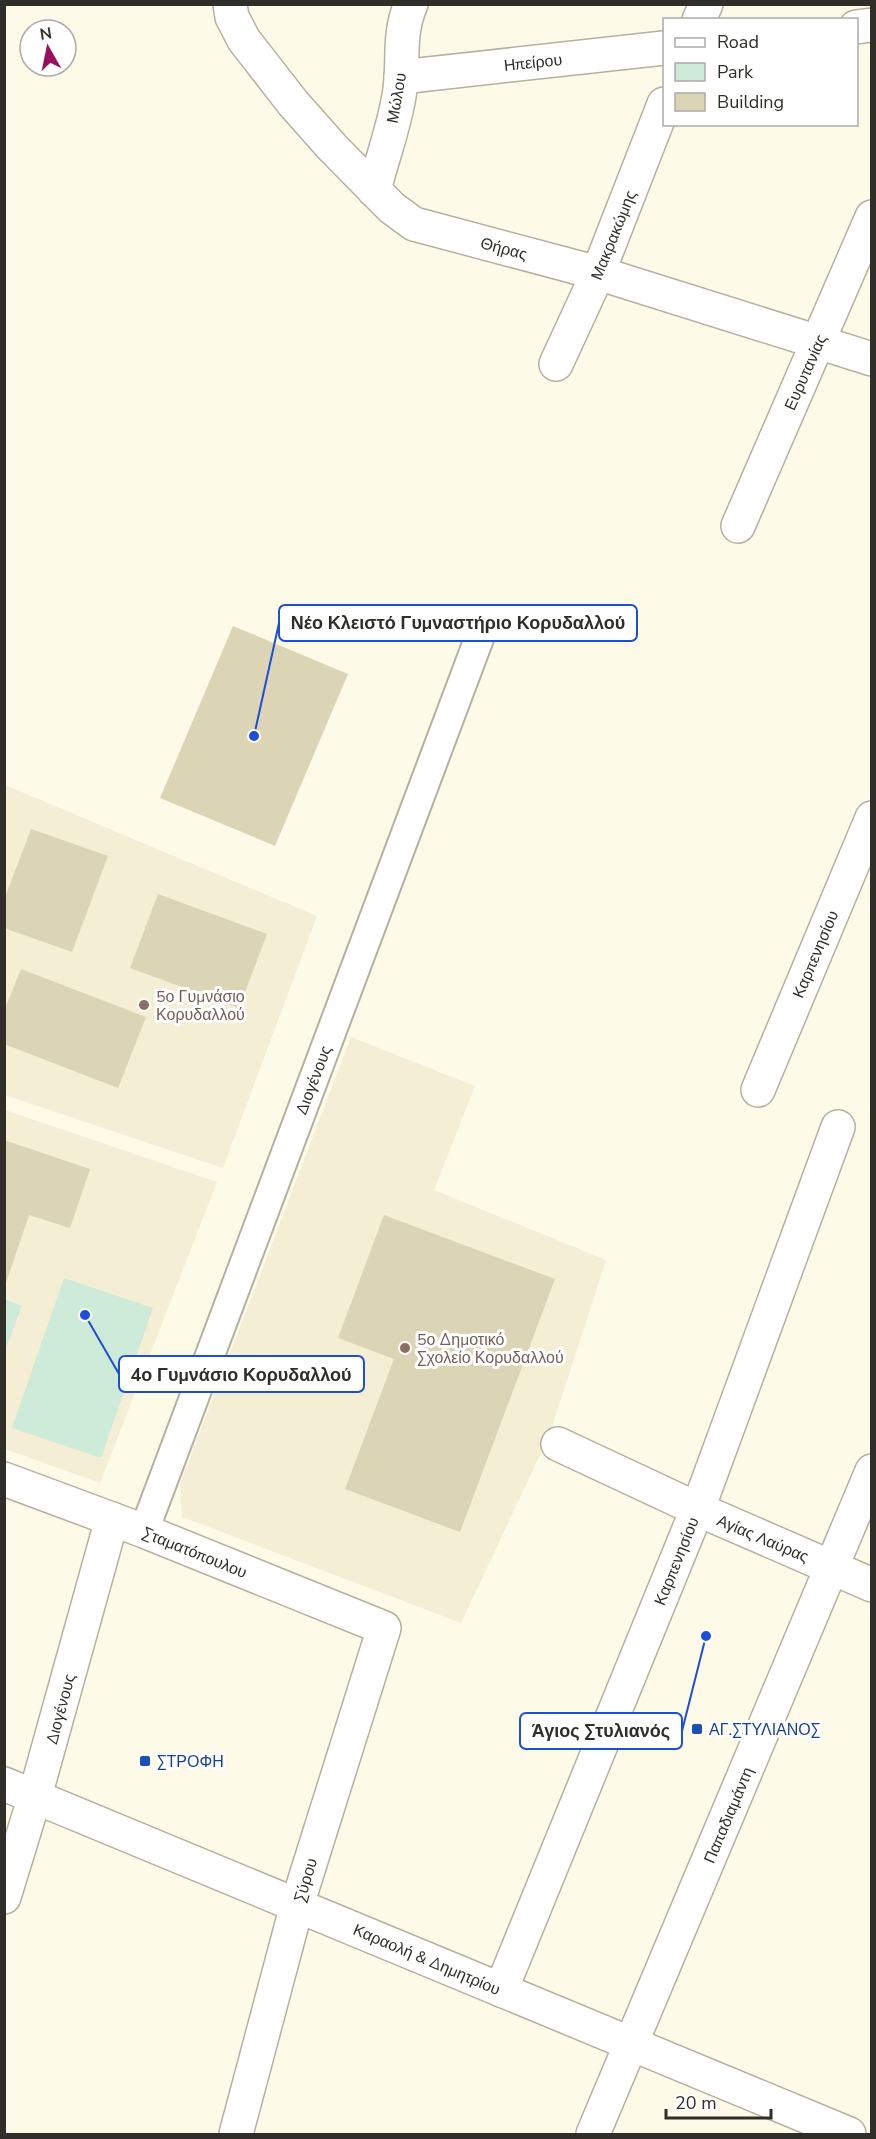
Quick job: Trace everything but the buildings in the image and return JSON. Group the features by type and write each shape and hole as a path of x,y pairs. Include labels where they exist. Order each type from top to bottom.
{"street":[{"name":"Θήρας","path":"230,4 232,17 244,40 293,103 374,190 392,208 414,224 598,273 872,359"},
{"name":"Μώλου","path":"374,190 398,102 402,33 404,19 411,4"},
{"path":"700,18 706,4"},
{"name":"Ηπείρου","path":"401,77 663,48"},
{"name":"Μακρακώμης","path":"556,364 598,273 663,107"},
{"name":"Ευρυτανίας","path":"738,526 872,217"},
{"name":"Διογένους","path":"144,1531 483,628"},
{"name":"Καρπενησίου","path":"759,1090 872,818"},
{"name":"Καρπενησίου","path":"501,1990 697,1509 838,1127"},
{"name":"Αγίας Λαύρας","path":"558,1444 697,1509 872,1585"},
{"name":"Παπαδιαμάντη","path":"593,2134 832,1568 868,1477"},
{"name":"Σταματόπουλου","path":"4,1479 144,1531 384,1628"},
{"name":"Διογένους","path":"4,1897 35,1796 112,1520"},
{"name":"Σύρου","path":"236,2134 297,1905 384,1628"},
{"name":"Καραολή & Δημητρίου","path":"4,1784 849,2134"}],"shaded area":[{"name":"5ο Γυμνάσιο Κορυδαλλού","path":"5,785 317,916 223,1168 5,1095"},
{"name":"5ο Δημοτικό Σχολείο Κορυδαλλού","path":"351,1037 475,1086 434,1190 606,1260 549,1436 461,1623 182,1517 180,1484"},
{"path":"5,1110 217,1182 100,1483 5,1449"}],"green space":[{"path":"64,1278 153,1308 101,1458 12,1428"},
{"path":"5,1299 22,1306 5,1351"}],"place":[{"name":"Νέο Κλειστό Γυμναστήριο Κορυδαλλού","path":"254,736"},
{"name":"5ο Γυμνάσιο Κορυδαλλού","path":"144,1005"},
{"name":"4ο Γυμνάσιο Κορυδαλλού","path":"85,1315"},
{"name":"5ο Δημοτικό Σχολείο Κορυδαλλού","path":"405,1348"},
{"name":"Άγιος Στυλιανός","path":"706,1636"},
{"name":"ΑΓ.ΣΤΥΛΙΑΝΟΣ","path":"697,1729"},
{"name":"ΣΤΡΟΦΗ","path":"145,1761"}]}
